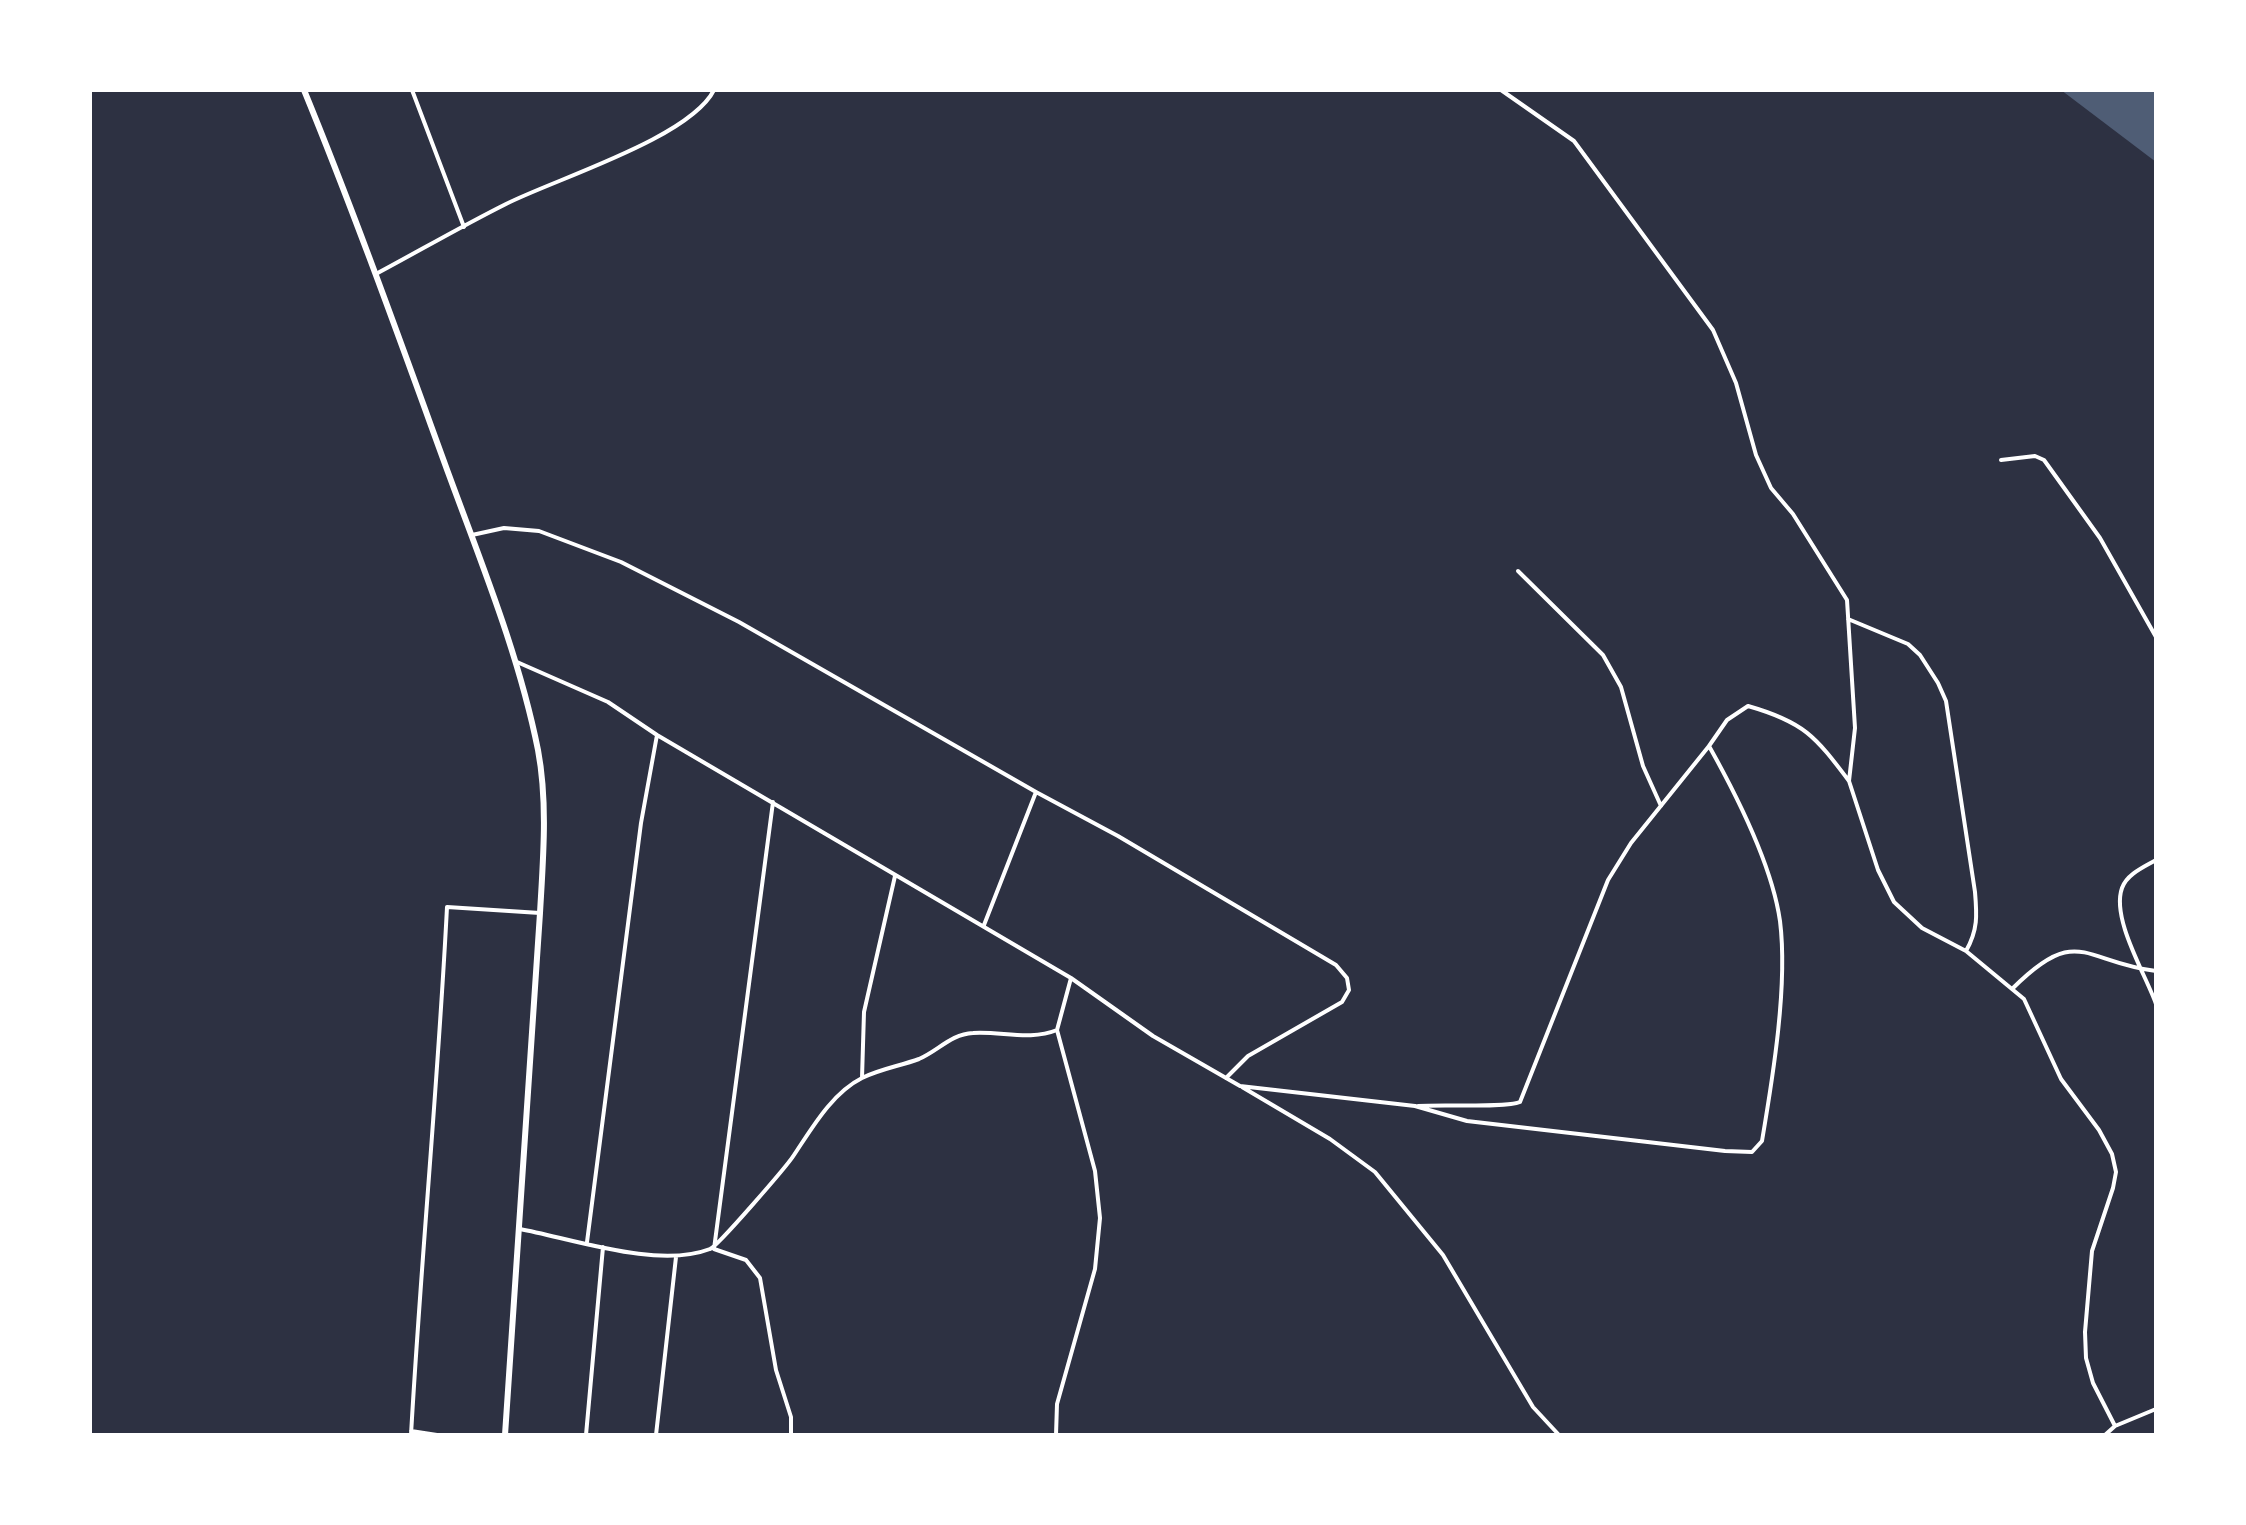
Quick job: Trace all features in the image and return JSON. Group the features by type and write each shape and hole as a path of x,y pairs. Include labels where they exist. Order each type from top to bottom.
{"main road":[{"path":"304,90 376,274 517,662 538,752 544,840 505,1435"}],"street":[{"path":"412,90 464,227"},
{"path":"376,274 509,202 621,156 683,120 708,101 714,90"},
{"path":"1501,90 1574,141 1713,330 1736,383 1756,455 1771,488 1793,514 1847,600 1855,728 1849,781"},
{"path":"2001,460 2035,456 2044,460 2107,550 2156,637"},
{"path":"471,535 504,528 539,531 621,562 739,622 1204,886 1336,965 1347,978 1349,990 1342,1002 1248,1056 1226,1078"},
{"path":"1518,571 1582,633 1611,668 1621,687 1643,766 1661,806"},
{"path":"1848,619 1908,644 1931,671 1946,701 1975,892 1975,936 1966,951"},
{"path":"517,662 608,702 657,735 984,925 1071,978 1153,1036 1330,1139 1375,1172 1443,1255 1533,1407 1559,1435"},
{"path":"1415,1106 1465,1103 1511,1106 1520,1102 1608,880 1661,806 1727,720 1748,706 1797,724 1820,740 1849,781 1863,830 1894,902 1922,928 1966,951 2024,999 2061,1079 2099,1130 2112,1154 2116,1172 2092,1251 2085,1332 2086,1358 2093,1383 2115,1426"},
{"path":"587,1242 641,823 657,735"},
{"path":"1240,1086 1415,1106 1467,1121 1725,1151 1752,1152 1760,1147 1782,975 1779,920 1775,900 1732,787 1709,746"},
{"path":"984,925 1036,792"},
{"path":"714,1249 773,802"},
{"path":"2156,860 2129,876 2121,889 2126,927 2156,1004"},
{"path":"862,1078 864,1012 895,876"},
{"path":"437,1435 411,1433 416,1323 437,1089 447,907 540,913"},
{"path":"2012,989 2030,971 2062,952 2095,952 2140,969 2156,971"},
{"path":"1056,1435 1057,1404 1095,1269 1100,1218 1095,1171 1057,1030 1071,978"},
{"path":"714,1249 790,1160 837,1097 862,1078 922,1057 953,1038 972,1033 1019,1036 1057,1030"},
{"path":"520,1229 603,1247 676,1257 714,1249 746,1260 760,1278 776,1370 791,1417 791,1435"},
{"path":"586,1435 603,1247"},
{"path":"656,1435 676,1257"},
{"path":"2105,1435 2115,1426 2156,1409"}],"water":[{"path":"2061,90 2156,90 2156,162"}]}
